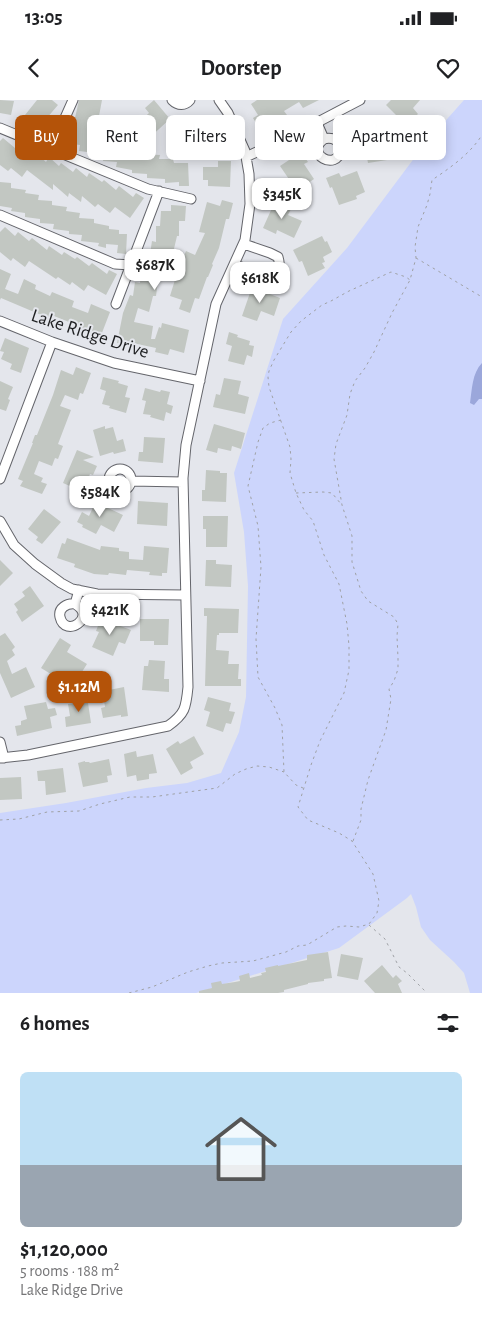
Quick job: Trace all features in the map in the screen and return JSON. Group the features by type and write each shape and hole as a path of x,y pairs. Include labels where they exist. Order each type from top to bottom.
{"street":[{"path":"66,115 73,100"},
{"path":"172,100 176,104 182,105 190,100"},
{"path":"0,742 2,758 28,755 168,726 180,717 186,701 188,687 183,482 186,445 216,304 244,244 250,204 246,151 220,100"},
{"path":"323,119 360,100"},
{"path":"0,128 15,134"},
{"path":"246,157 255,153"},
{"path":"77,160 148,189 191,199"},
{"path":"116,304 159,191"},
{"path":"0,215 115,264 131,265"},
{"path":"235,266 270,277 279,269 278,258 270,252 244,244"},
{"name":"Lake Ridge Drive","path":"0,320 52,342 114,363 200,381"},
{"path":"0,479 52,342"},
{"path":"131,481 183,482"},
{"path":"0,521 14,545 34,564 61,584 97,594 185,595"},
{"path":"75,604 79,590"}],"path":[{"path":"352,841 361,820 361,809 368,780 386,730 391,699 390,689 398,669 398,624 394,617 368,600 361,591 352,562 352,536 342,505 334,458 336,444 347,415 350,394 355,381 365,368 410,280 416,258 416,236 427,205 432,180 461,159 482,135"},
{"path":"416,258 482,297"},
{"path":"130,993 152,987 208,966 253,961 286,952 298,946 308,945 337,927 359,927 369,924 376,913 379,901 373,874 352,841 339,833 308,820 298,807 320,741 344,693 349,670 349,646 347,624 339,584 324,555 313,521 304,510 296,492 290,473 290,447 269,386 268,377 269,371 291,332 301,321 322,305 391,272 410,280"},
{"path":"281,420 270,423 263,428 248,486 258,526 261,566 256,639 258,677 282,725 282,763 284,772"},
{"path":"296,492 332,494 342,505"},
{"path":"0,820 20,819 47,812 79,811 130,797 152,797 217,788 235,774 246,768 257,766 270,767 284,772 296,785 304,788"},
{"path":"369,924 385,939 399,967 427,993"}],"shaded area":[{"path":"464,100 482,100 482,993 470,993 464,973 430,940 421,927 411,894 339,948 196,993 0,993 0,813 146,788 187,783 221,773 239,732 246,697 248,586 244,532 234,473 283,319 347,248 413,160 446,160 446,120"},
{"path":"482,363 482,399 479,399 474,405 470,403 473,382 476,372"}],"building":[{"path":"0,100 14,101 11,115 0,113"},
{"path":"37,100 52,100 58,105 49,115 25,115"},
{"path":"79,100 102,100 99,115 87,115 87,152 79,151 80,145 77,145 76,115"},
{"path":"154,100 167,115 166,123 156,132 156,115 147,115 149,113 145,108"},
{"path":"257,100 319,100 303,108 299,102 284,111 287,115 258,115 251,104"},
{"path":"391,100 420,100 413,108 417,115 396,115 386,105"},
{"path":"3,138 15,148 15,160 44,160 46,162 47,160 52,160 59,166 61,163 73,172 76,168 87,177 89,173 102,182 104,180 116,190 119,186 133,197 136,193 144,198 130,218 115,207 110,213 98,204 95,207 82,196 81,202 69,193 68,197 53,184 53,190 27,170 22,177 11,168 8,171 0,165 0,141"},
{"path":"156,155 160,155 159,159 173,160 174,163 188,163 189,186 179,186 179,182 165,183 165,179 147,178 147,174 132,173 132,170 116,167 117,162 103,161 156,160"},
{"path":"289,160 307,160 308,162 304,164 314,179 297,191 280,166"},
{"path":"367,160 387,160 368,163"},
{"path":"218,161 231,161 230,187 208,186 208,180 203,180 203,167 218,167"},
{"path":"357,171 365,192 356,196 357,199 339,205 332,187 330,188 326,178 339,173 341,177"},
{"path":"0,182 11,183 11,188 26,190 25,193 39,195 38,200 52,201 52,205 67,207 66,211 80,213 79,218 94,219 94,223 109,226 109,229 119,230 119,234 127,234 126,254 117,253 118,245 106,244 106,248 98,246 99,243 81,241 82,235 69,234 69,231 53,229 54,224 40,223 40,219 25,217 25,213 11,211 12,208 0,206"},
{"path":"276,199 292,207 288,215 302,221 294,238 277,230 276,234 263,228"},
{"path":"222,200 233,203 229,219 226,219 219,248 199,299 195,298 190,313 179,309 182,300 170,296 186,251 195,255 205,233 199,232 207,202 220,206"},
{"path":"171,205 186,206 185,221 179,221 179,236 177,236 173,253 171,253 168,268 164,267 163,281 158,281 156,296 153,296 149,312 138,308 134,322 153,326 151,339 155,339 162,323 189,330 184,353 170,349 168,355 155,352 156,348 128,342 128,345 117,343 123,313 130,295 133,296 135,282 140,283 141,270 144,270 147,253 150,254 152,241 156,242 156,226 160,226 161,211 171,211"},
{"path":"5,227 15,236 18,232 29,241 32,238 47,250 49,246 62,255 64,252 75,259 77,257 89,266 92,263 107,274 109,270 117,274 106,295 88,285 84,291 72,282 70,285 58,277 56,279 29,261 25,267 13,258 11,261 0,252 0,232"},
{"path":"322,236 325,242 327,241 332,252 323,257 325,262 322,263 325,268 308,276 302,261 299,262 293,250"},
{"path":"0,269 11,274 5,289 18,294 24,279 36,285 35,289 50,296 52,292 74,301 72,307 88,313 91,304 110,312 100,338 78,330 79,326 54,316 53,320 1,298 0,300"},
{"path":"252,287 280,298 274,316 261,311 257,321 242,316"},
{"path":"229,332 250,341 249,345 254,346 252,357 247,355 244,365 228,361 232,346 226,344"},
{"path":"5,338 29,348 21,373 10,369 12,364 1,359 4,352 0,351"},
{"path":"76,367 91,373 83,394 80,393 78,400 65,395 60,406 71,410 58,444 63,446 58,459 55,458 52,466 39,461 34,474 43,478 41,482 47,484 42,494 20,486 23,481 18,479 53,395 61,370 73,375"},
{"path":"103,377 119,381 118,383 128,386 125,397 130,398 126,413 102,404 106,391 100,389"},
{"path":"224,378 241,381 238,394 249,397 245,414 213,407 216,394 220,395"},
{"path":"0,381 13,387 6,411 0,409"},
{"path":"145,388 160,392 161,390 170,392 167,404 173,406 171,414 166,412 164,421 150,417 151,415 143,414 146,401 142,400"},
{"path":"214,424 245,433 241,449 232,446 231,451 218,448 217,453 206,450"},
{"path":"105,426 105,429 113,427 117,441 123,439 126,451 100,456 93,430"},
{"path":"144,437 165,438 163,463 138,461 139,452 143,452"},
{"path":"77,450 94,457 83,460 97,466 93,475 90,474 83,492 63,483"},
{"path":"206,470 227,473 226,502 202,501 202,490 205,490"},
{"path":"97,499 109,505 108,508 123,515 114,532 101,525 96,534 82,527 83,525 77,522 82,512 89,516"},
{"path":"138,501 168,503 167,526 137,524"},
{"path":"44,509 61,522 42,544 36,540 38,537 28,529"},
{"path":"203,516 228,516 227,547 206,547 206,529 203,529"},
{"path":"67,538 100,550 101,546 119,548 119,551 129,552 129,559 143,560 144,546 169,548 167,573 162,573 162,576 149,575 150,572 127,570 126,575 109,573 108,575 94,574 74,567 75,564 57,558 62,543 65,544"},
{"path":"0,560 13,573 0,586"},
{"path":"206,560 216,560 216,564 232,565 231,587 205,586"},
{"path":"30,586 44,606 22,622 14,604 25,596 22,592"},
{"path":"204,608 239,609 238,633 219,633 217,635 216,650 229,651 228,664 239,664 238,679 241,679 241,686 205,686 207,616 204,616"},
{"path":"103,613 112,617 110,622 131,630 125,644 119,642 113,656 92,647 99,632 96,631"},
{"path":"140,619 169,619 168,645 154,645 154,641 140,641"},
{"path":"5,633 15,647 12,650 15,655 7,661 12,674 26,667 35,687 11,698 0,673 0,636"},
{"path":"60,638 71,645 67,652 87,664 80,675 75,672 73,676 63,671 59,679 41,668"},
{"path":"149,660 165,661 164,679 169,679 169,692 142,690 144,666 148,666"},
{"path":"124,687 128,716 121,717 121,715 103,718 101,708 105,707 103,694 110,693 109,690"},
{"path":"87,696 91,723 66,727 65,717 70,716 68,704 76,703 75,698"},
{"path":"208,697 231,703 229,711 235,712 231,724 226,723 223,732 206,726 210,712 204,710"},
{"path":"46,702 48,709 55,708 57,715 50,717 52,728 17,736 15,726 21,725 21,721 27,719 24,706"},
{"path":"194,736 204,754 190,762 193,768 181,775 166,749 178,741 180,744"},
{"path":"136,751 137,757 153,754 157,773 149,774 149,779 137,781 136,775 127,777 124,754"},
{"path":"109,759 112,775 107,776 108,782 83,787 78,763 85,761 90,763"},
{"path":"63,768 66,792 46,795 45,781 38,781 37,771"},
{"path":"21,777 22,799 0,800 0,778"},
{"path":"328,952 332,978 324,979 324,981 308,983 278,993 199,993 199,991 212,988 211,983 221,981 222,984 240,981 239,976 249,973 250,978 262,975 261,973 266,972 265,968 307,960 307,955"},
{"path":"341,954 363,958 358,980 337,976"},
{"path":"382,965 393,978 396,975 402,981 398,984 402,993 375,993 364,981"}]}
